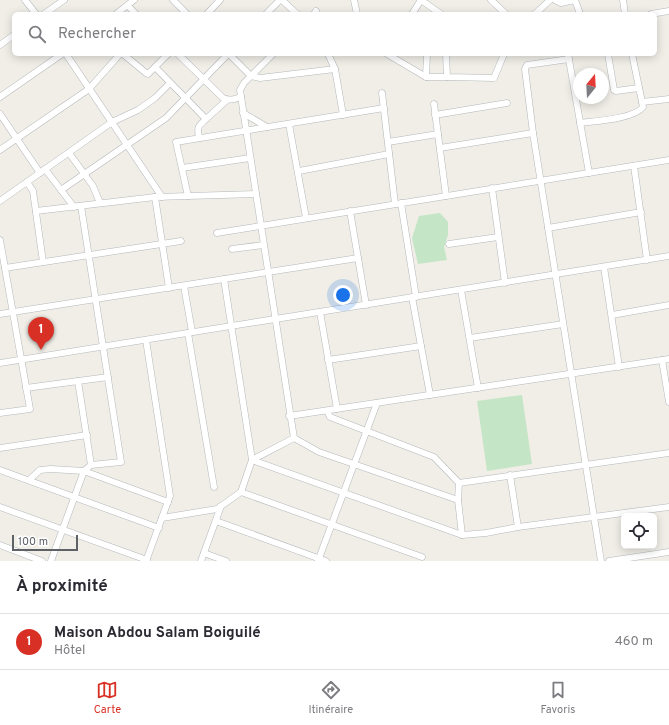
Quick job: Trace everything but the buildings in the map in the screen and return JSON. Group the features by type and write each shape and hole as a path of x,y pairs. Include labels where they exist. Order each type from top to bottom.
{"street":[{"path":"25,0 34,12"},
{"path":"47,12 64,0"},
{"path":"119,12 134,0"},
{"path":"173,0 185,12"},
{"path":"208,12 220,0"},
{"path":"268,12 281,0 295,12"},
{"path":"357,12 355,2 361,0"},
{"path":"413,12 421,0 438,12"},
{"path":"491,0 504,12"},
{"path":"537,12 550,0"},
{"path":"555,0 561,3 575,0 579,12"},
{"path":"623,0 625,12"},
{"path":"128,6 134,12"},
{"path":"428,6 428,12"},
{"path":"657,13 669,11"},
{"path":"0,45 12,36"},
{"path":"0,97 59,56"},
{"path":"67,56 162,197"},
{"path":"0,150 90,89 118,56"},
{"path":"123,56 146,74 151,73 166,56"},
{"path":"180,56 227,100"},
{"path":"61,190 166,118 226,56"},
{"path":"230,56 251,76 260,78 335,69"},
{"path":"272,56 242,86 241,97 294,438"},
{"path":"329,56 335,69 343,115"},
{"path":"390,56 426,77 494,78 503,56"},
{"path":"426,77 427,56"},
{"path":"446,56 447,77"},
{"path":"608,56 614,90 639,88"},
{"path":"580,123 620,117 637,112 643,107 632,56"},
{"path":"590,173 568,57 527,65 525,69 540,181 601,561"},
{"path":"156,68 206,119"},
{"path":"0,201 112,122 138,110 155,98 170,83"},
{"path":"382,93 389,154 430,395"},
{"path":"199,138 199,125 227,100 241,97"},
{"path":"642,102 669,99"},
{"path":"435,115 507,103"},
{"path":"434,104 446,196"},
{"path":"188,196 176,142 384,108"},
{"path":"243,113 267,128"},
{"path":"0,114 17,139 43,171 77,206 88,255 121,462 91,465 84,471 51,561"},
{"path":"289,124 306,218"},
{"path":"440,148 533,133"},
{"path":"388,142 438,134"},
{"path":"69,152 93,186 100,203"},
{"path":"298,171 389,154"},
{"path":"182,168 250,158"},
{"path":"217,233 669,160"},
{"path":"634,166 647,260"},
{"path":"27,182 33,191 43,262"},
{"path":"492,188 505,282"},
{"path":"36,211 155,197 256,194"},
{"path":"155,197 169,288"},
{"path":"350,211 366,305"},
{"path":"548,228 641,212"},
{"path":"449,244 498,237"},
{"path":"0,240 30,409 0,413"},
{"path":"5,268 181,241"},
{"path":"232,249 263,245"},
{"path":"0,363 669,256"},
{"path":"0,314 358,258"},
{"path":"604,267 619,367"},
{"path":"162,518 218,509 241,492 252,460 224,279"},
{"path":"184,286 214,487"},
{"path":"461,290 478,388"},
{"path":"612,314 669,305"},
{"path":"320,312 336,409"},
{"path":"470,338 563,324"},
{"path":"0,506 146,561 170,496 146,340"},
{"path":"328,360 421,346"},
{"path":"290,416 666,360 669,402"},
{"path":"26,388 108,377"},
{"path":"78,381 91,465"},
{"path":"319,560 377,403"},
{"path":"327,411 330,416 434,457 459,483 458,500 462,535"},
{"path":"0,448 87,435"},
{"path":"252,460 294,438"},
{"path":"294,438 319,452 458,500"},
{"path":"459,483 669,453"},
{"path":"252,460 462,535 486,533 518,527 669,507"},
{"path":"29,480 40,470 50,469 84,471 168,502"},
{"path":"0,470 159,528"},
{"path":"510,475 518,527"},
{"path":"241,492 422,557"},
{"path":"201,561 221,506"},
{"path":"216,521 319,560 326,561"},
{"path":"0,545 42,561"},
{"path":"609,561 669,552"},
{"path":"204,553 226,561"}],"green space":[{"path":"440,213 448,222 448,235 444,247 447,260 418,264 412,238 419,216"},
{"path":"522,395 532,464 487,471 477,401"}],"place":[{"name":"Maison Abdou Salam Boiguilé","path":"41,350"}]}
